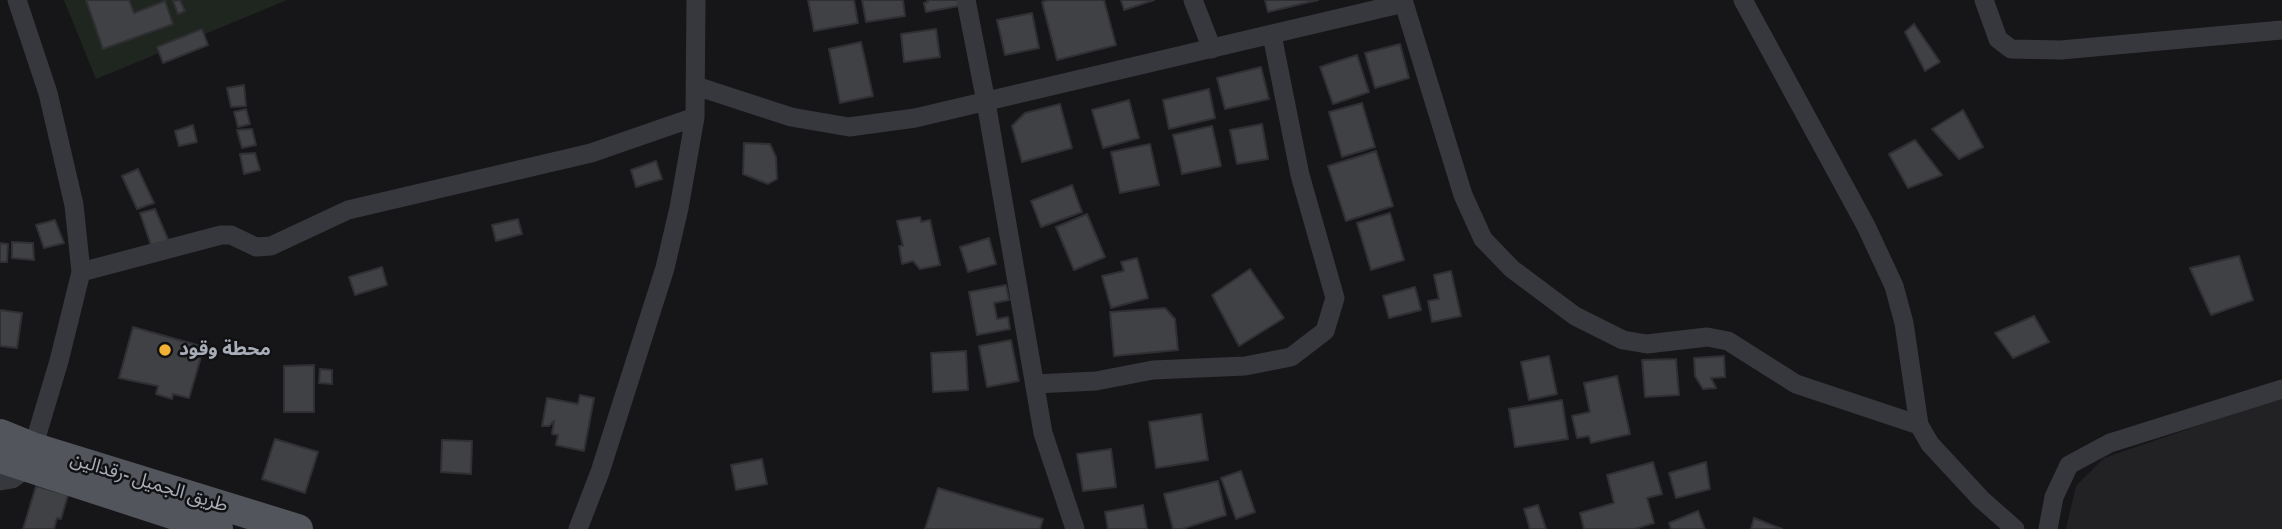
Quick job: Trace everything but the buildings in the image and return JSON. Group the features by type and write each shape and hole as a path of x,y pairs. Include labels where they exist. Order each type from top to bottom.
{"main road":[{"name":"طريق الجميل -رقدالين","path":"0,434 20,458 218,529"},
{"name":"طريق الجميل -رقدالين","path":"20,458 299,529"}],"street":[{"path":"0,481 12,479 59,361 81,271 74,205 48,93 17,0"},
{"path":"578,529 600,472 665,268 679,208 695,117 696,0"},
{"path":"966,0 1044,433 1075,529"},
{"path":"1193,0 1212,49"},
{"path":"1743,0 1866,226 1894,286 1904,323 1919,425 1930,444 1981,499 2015,529"},
{"path":"1984,0 1998,39 2011,49 2061,50 2282,30"},
{"path":"696,86 791,117 849,127 915,118 1404,2 1463,195 1483,239 1512,269 1575,316 1623,340 1647,344 1707,337 1728,341 1796,384 1919,425"},
{"path":"1035,384 1096,381 1153,370 1245,366 1291,357 1325,331 1335,298 1300,175 1272,35"},
{"path":"81,271 221,235 231,235 256,247 271,246 348,210 592,153 695,117"},
{"path":"2048,529 2054,498 2069,465 2110,443 2282,388"}],"shaded area":[{"path":"64,0 287,0 96,79"},
{"path":"2282,397 2282,529 2066,529 2076,486 2104,458"}],"place":[{"name":"محطة وقود","path":"165,350"}]}
